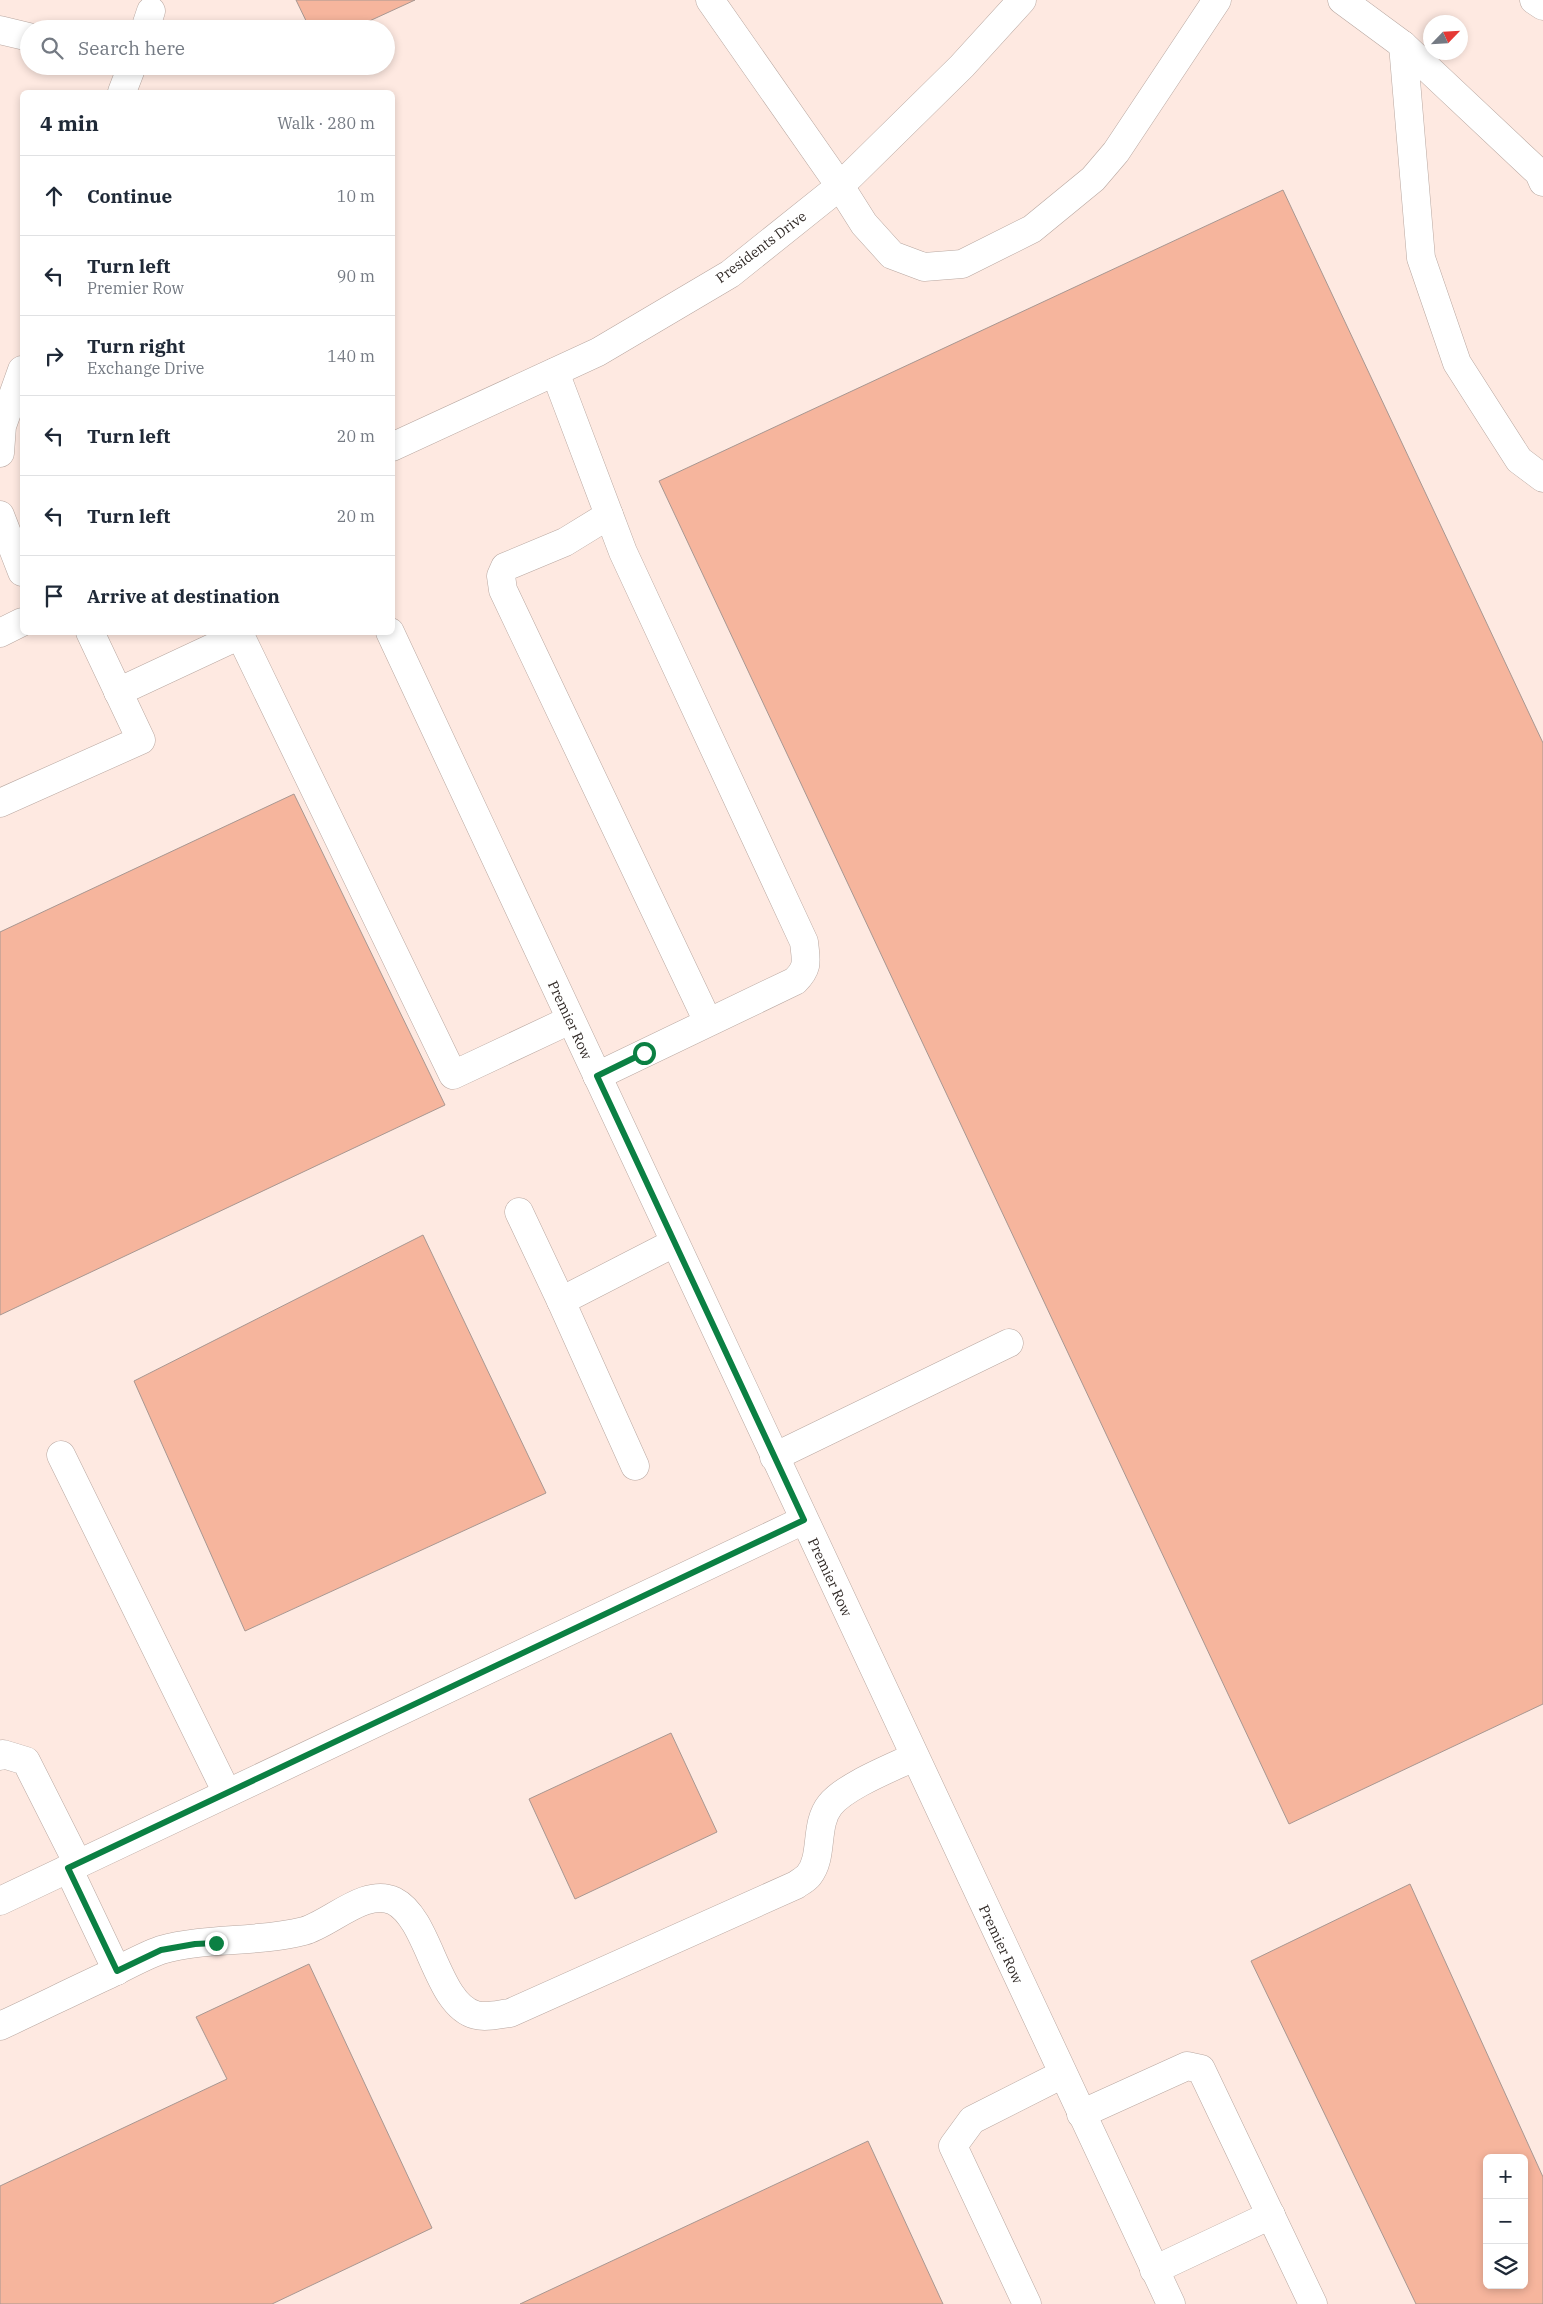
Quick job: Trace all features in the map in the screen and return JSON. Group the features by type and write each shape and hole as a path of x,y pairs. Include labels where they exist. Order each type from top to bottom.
{"street":[{"path":"710,0 840,186 864,224 892,254 924,267 962,264 1032,229 1093,179 1116,152 1217,0"},
{"name":"Presidents Drive","path":"395,447 598,352 730,274 840,186 962,66 1022,0"},
{"path":"1342,0 1403,45 1539,173 1543,182"},
{"path":"1534,0 1543,6"},
{"path":"0,30 20,36"},
{"path":"1403,45 1421,258 1457,363 1519,460 1543,478"},
{"path":"123,90 128,75"},
{"path":"555,372 623,552 804,942 806,961 805,971 795,981 597,1076"},
{"path":"0,453 2,426 20,376"},
{"path":"0,515 20,567"},
{"path":"609,515 565,542 505,567 501,576 503,590 708,1022"},
{"path":"0,633 20,623"},
{"path":"0,803 141,740 91,635"},
{"path":"118,692 240,635 454,1075 570,1020"},
{"name":"Premier Row","path":"391,635 1171,2304"},
{"path":"519,1212 635,1466"},
{"path":"561,1302 674,1243"},
{"path":"774,1457 1009,1343"},
{"path":"61,1455 227,1793"},
{"path":"0,1900 804,1520"},
{"path":"0,1756 3,1754 26,1761 117,1971"},
{"path":"0,2026 161,1950 195,1944 266,1939 306,1930 371,1898 384,1898 395,1901 410,1914 452,1997 464,2008 476,2015 510,2013 796,1885 808,1876 814,1866 821,1822 830,1805 844,1793 879,1773 914,1757"},
{"path":"1081,2114 1187,2066 1202,2069 1313,2304"},
{"path":"1027,2304 953,2146 972,2120 1063,2074"},
{"path":"1154,2270 1270,2214"}],"shaded area":[{"path":"0,0 1543,0 1543,2304 0,2304"}],"building":[{"path":"296,0 415,0 372,20 306,20"},
{"path":"1283,190 1543,743 1543,1704 1289,1824 659,481"},
{"path":"294,794 445,1105 0,1315 0,932"},
{"path":"423,1235 546,1493 245,1631 134,1381"},
{"path":"671,1733 717,1832 575,1899 529,1799"},
{"path":"1410,1884 1543,2177 1543,2304 1416,2304 1251,1961"},
{"path":"309,1964 432,2228 272,2304 0,2304 0,2186 227,2079 196,2017"},
{"path":"868,2141 943,2304 520,2304"}],"route":[{"path":"216,1943 195,1944 161,1950 117,1971 68,1868 804,1520 597,1076 644,1053"}]}
